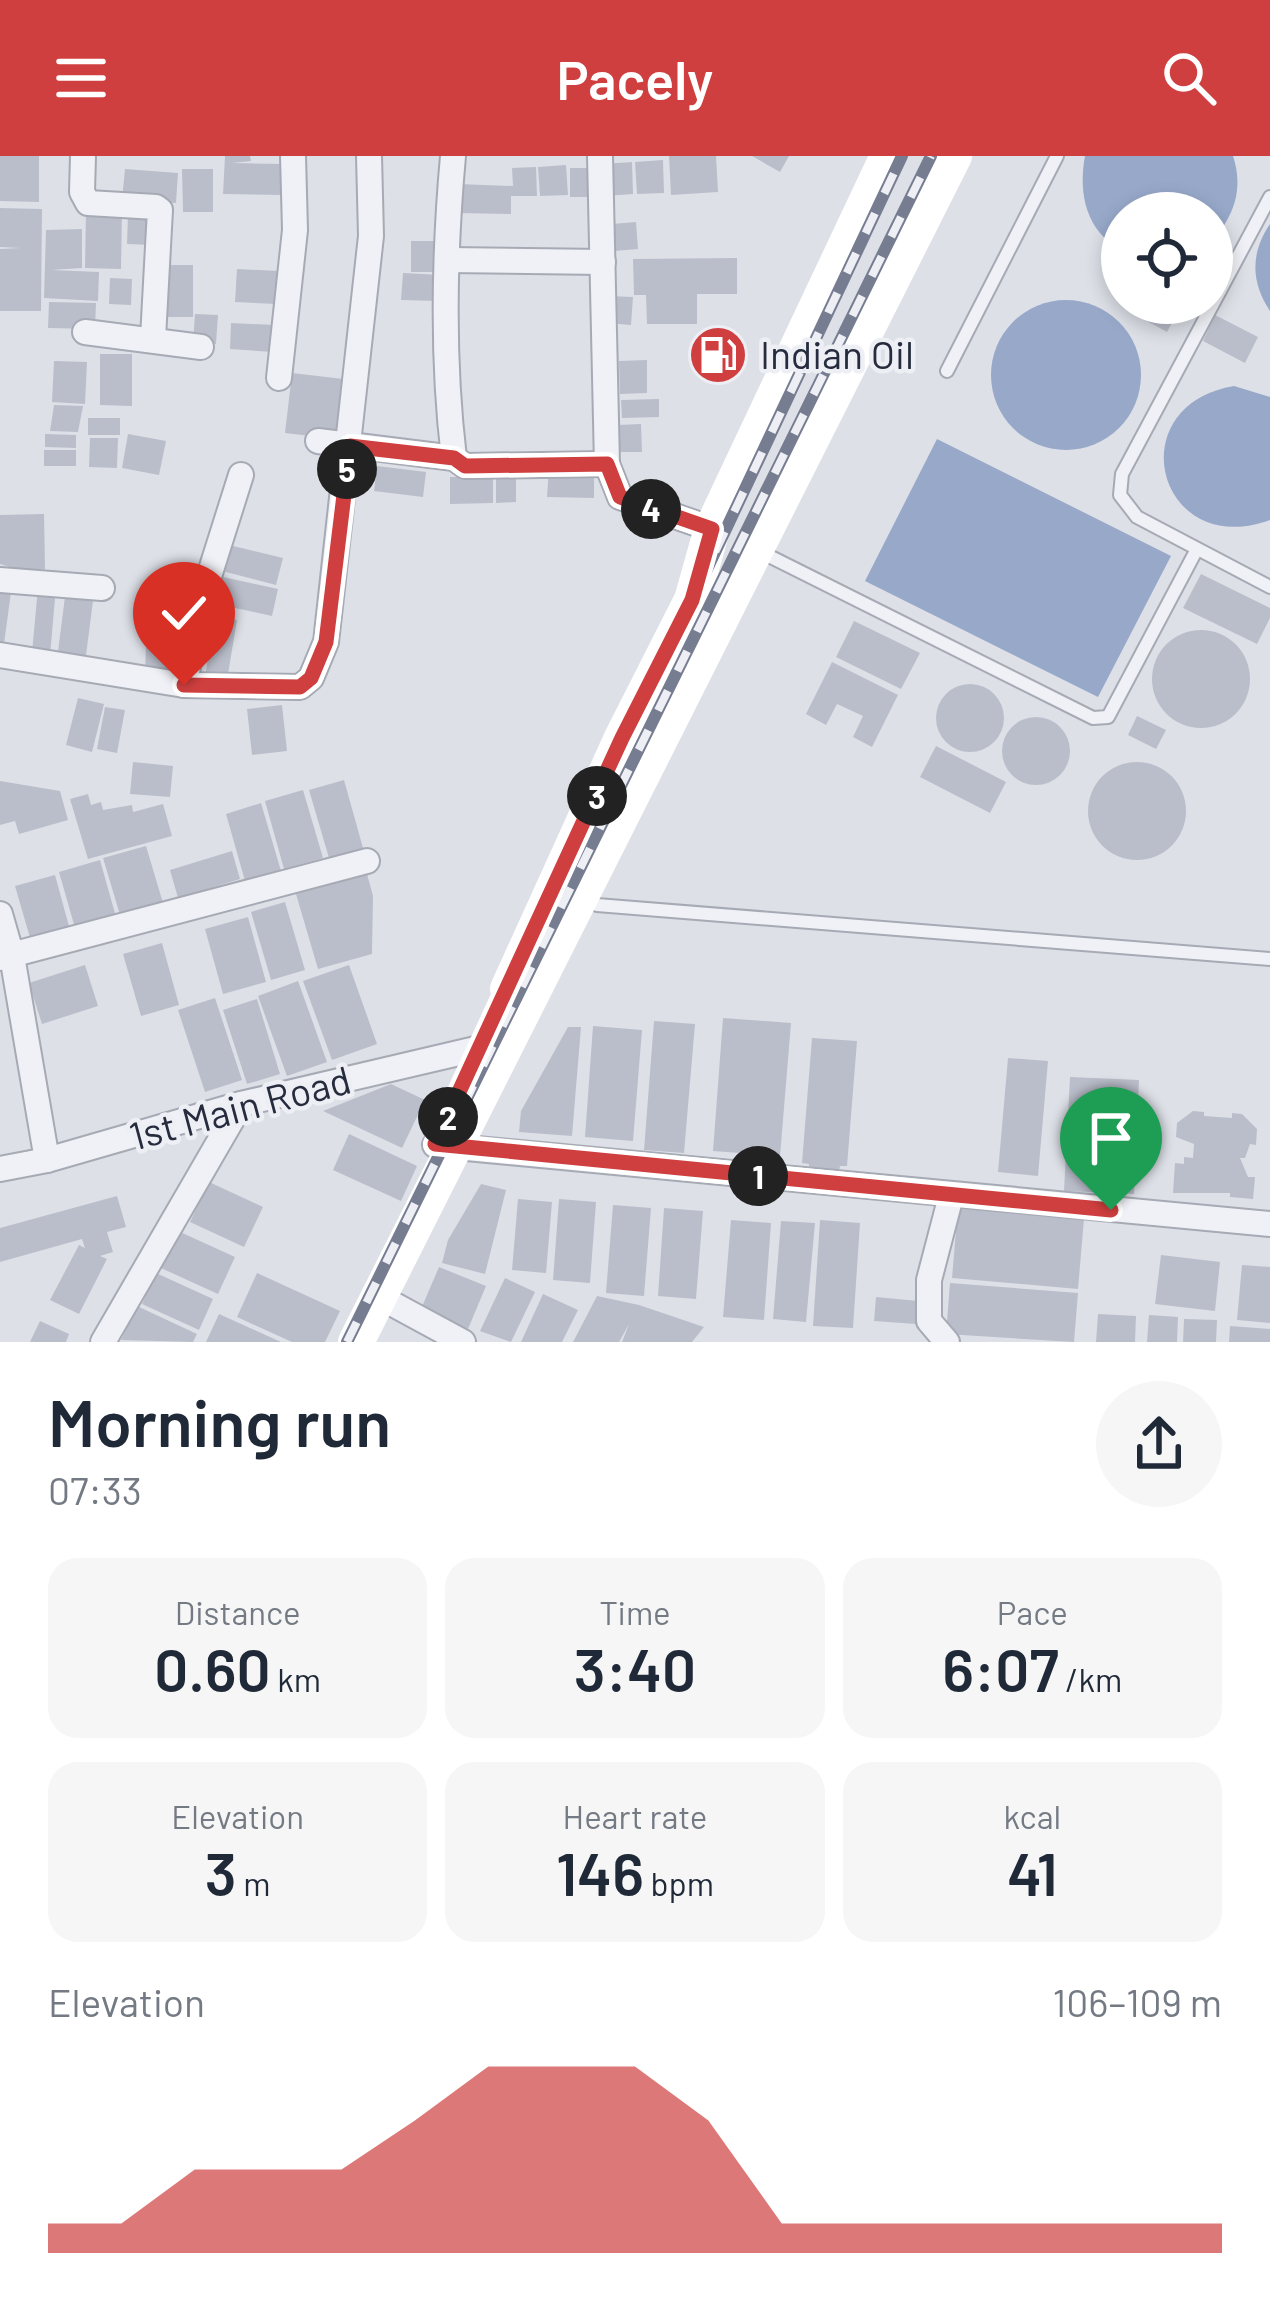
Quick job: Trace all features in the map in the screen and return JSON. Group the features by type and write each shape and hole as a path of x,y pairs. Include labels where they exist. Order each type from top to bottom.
{"main road":[{"path":"356,1342 446,1144 480,1048 622,738 692,600 712,529 888,156"},
{"path":"333,1342 580,898 954,156"}],"street":[{"path":"83,156 82,192 88,202 160,210 153,338"},
{"path":"279,378 295,230 293,156"},
{"path":"0,655 184,685 300,687 311,678 326,642 350,446 371,236 369,156"},
{"path":"453,156 447,394 454,458"},
{"path":"600,156 607,464 620,497 712,529"},
{"path":"447,260 603,262"},
{"path":"85,332 201,346"},
{"path":"318,441 454,458 474,467 607,464"},
{"path":"184,685 205,589 241,475"},
{"path":"0,580 102,588"},
{"path":"6,957 367,860"},
{"path":"0,914 47,1160"},
{"name":"1st Main Road","path":"0,1169 241,1104 480,1048"},
{"path":"103,1342 241,1104"},
{"path":"446,1144 1270,1224"},
{"path":"947,1342 928,1321 929,1280 951,1196"},
{"path":"378,1296 463,1342"}],"lane":[{"path":"946,371 1057,156"},
{"path":"1270,196 1122,474 1120,495 1137,518 1270,587"},
{"path":"754,548 1093,718 1108,717 1198,549"},
{"path":"580,898 597,905 1270,959"}],"water":[{"path":"1085,156 1233,156 1237,180 1233,206 1233,192 1101,192 1101,234 1087,210"},
{"path":"1270,224 1270,311 1255,268"},
{"path":"1051,301 1081,301 1101,309 1101,324 1121,324 1140,360 1140,390 1128,417 1108,437 1081,449 1051,449 1024,437 1004,417 992,390 992,360 1004,333 1024,313"},
{"path":"1234,386 1270,397 1270,520 1231,527 1201,519 1179,501 1166,476 1164,448 1175,421 1197,399"},
{"path":"937,439 1171,556 1098,697 865,581"}],"building":[{"path":"0,156 39,156 39,202 0,201"},
{"path":"225,156 250,156 251,161 232,163 281,164 280,195 223,194"},
{"path":"669,156 716,156 718,192 671,195"},
{"path":"752,156 789,156 780,172"},
{"path":"663,160 664,193 637,194 635,162"},
{"path":"632,162 633,194 605,196 603,164"},
{"path":"566,165 568,195 540,196 538,167"},
{"path":"536,167 537,196 511,196 511,214 456,213 458,184 513,186 512,168"},
{"path":"570,168 595,168 595,197 570,197"},
{"path":"125,169 178,173 176,203 122,199"},
{"path":"182,169 213,169 213,212 183,212"},
{"path":"0,208 42,209 41,311 0,311 0,249 21,248 0,247"},
{"path":"86,211 122,211 121,269 85,268"},
{"path":"128,214 152,214 152,245 127,244"},
{"path":"636,222 638,249 614,251 612,224"},
{"path":"82,229 82,268 51,270 99,272 98,301 44,298 46,230"},
{"path":"411,241 443,241 443,272 411,272"},
{"path":"737,258 737,294 697,294 697,324 647,324 646,295 634,295 633,259"},
{"path":"166,265 193,265 193,317 166,317"},
{"path":"237,269 279,271 277,304 235,302"},
{"path":"403,273 440,275 439,301 401,300"},
{"path":"110,278 132,279 131,305 109,304"},
{"path":"608,296 633,297 631,325 607,323"},
{"path":"49,302 96,303 95,329 48,328"},
{"path":"195,314 218,315 216,344 193,342"},
{"path":"231,323 275,325 273,352 230,349"},
{"path":"1211,324 1233,324 1258,337 1245,363 1203,341"},
{"path":"100,354 132,354 132,406 100,405"},
{"path":"647,360 647,393 620,394 619,361"},
{"path":"54,361 87,362 85,404 52,402"},
{"path":"292,373 352,380 344,440 285,433"},
{"path":"659,399 659,417 622,418 621,400"},
{"path":"54,405 83,406 78,432 50,431"},
{"path":"88,418 120,418 120,435 88,435"},
{"path":"641,424 642,452 618,452 618,425"},
{"path":"45,434 76,435 76,448 45,447"},
{"path":"128,434 166,441 159,475 122,468"},
{"path":"90,438 118,438 117,468 89,467"},
{"path":"44,450 76,450 76,466 44,466"},
{"path":"377,466 426,472 423,497 374,491"},
{"path":"549,467 594,470 594,498 547,497"},
{"path":"496,473 516,473 516,502 496,503"},
{"path":"450,477 493,477 493,503 450,504"},
{"path":"44,514 45,569 0,564 0,515"},
{"path":"229,545 283,558 276,585 222,571"},
{"path":"1201,574 1270,608 1257,644 1183,608"},
{"path":"223,577 278,589 272,616 217,604"},
{"path":"0,584 12,585 3,651 0,650"},
{"path":"38,587 56,588 50,655 32,653"},
{"path":"66,589 94,593 85,663 57,659"},
{"path":"215,616 237,620 227,680 205,677"},
{"path":"854,621 920,653 901,689 836,657"},
{"path":"1201,630 1220,634 1235,645 1246,660 1250,679 1246,698 1235,713 1220,724 1201,728 1182,724 1167,713 1156,698 1152,679 1156,660 1167,645 1182,634"},
{"path":"146,645 180,645 180,673 145,673"},
{"path":"832,662 898,695 872,747 853,737 863,716 837,704 826,725 806,714"},
{"path":"970,684 994,694 1004,718 994,742 970,752 946,742 936,718 946,694"},
{"path":"78,698 104,704 92,752 66,745"},
{"path":"282,705 287,751 252,755 247,709"},
{"path":"105,707 125,710 117,753 97,749"},
{"path":"1137,716 1166,730 1156,749 1128,735"},
{"path":"1036,717 1060,727 1070,751 1060,775 1036,785 1012,775 1002,751 1012,727"},
{"path":"936,746 1006,782 990,813 920,777"},
{"path":"133,762 173,766 170,797 130,794"},
{"path":"1137,762 1156,766 1171,777 1182,792 1186,811 1182,830 1171,845 1156,856 1137,860 1118,856 1103,845 1092,830 1088,811 1092,792 1103,777 1118,766"},
{"path":"344,780 363,848 329,858 309,790"},
{"path":"0,781 60,791 68,820 19,834 15,821 0,825"},
{"path":"303,790 323,858 284,869 265,801"},
{"path":"88,794 91,805 101,802 103,810 132,805 133,812 163,804 172,836 88,859 70,799"},
{"path":"261,803 281,871 245,881 226,814"},
{"path":"146,846 163,903 120,915 103,858"},
{"path":"232,851 240,879 178,898 170,870"},
{"path":"100,860 116,917 75,928 59,872"},
{"path":"367,874 373,896 372,954 318,969 296,894"},
{"path":"55,875 70,930 31,941 15,886"},
{"path":"285,902 305,970 271,980 251,912"},
{"path":"248,917 266,982 223,994 205,929"},
{"path":"162,943 179,1005 141,1016 123,954"},
{"path":"85,965 98,1006 42,1024 29,983"},
{"path":"349,965 377,1044 332,1060 303,981"},
{"path":"298,981 327,1062 287,1076 258,996"},
{"path":"215,998 242,1080 205,1092 178,1010"},
{"path":"257,999 280,1074 247,1084 223,1010"},
{"path":"723,1018 791,1023 780,1156 713,1151"},
{"path":"654,1021 695,1024 684,1153 644,1150"},
{"path":"593,1026 642,1030 633,1141 585,1137"},
{"path":"568,1027 581,1027 572,1136 519,1132 521,1111"},
{"path":"812,1038 857,1041 847,1166 840,1166 839,1171 809,1169 809,1164 802,1163"},
{"path":"1008,1058 1048,1061 1038,1176 998,1172"},
{"path":"1070,1077 1139,1080 1134,1194 1064,1191"},
{"path":"391,1084 425,1100 402,1148 323,1111"},
{"path":"1193,1111 1232,1118 1232,1113 1242,1114 1257,1129 1256,1145 1250,1144 1245,1158 1240,1158 1248,1177 1255,1177 1253,1199 1230,1197 1230,1193 1173,1193 1175,1163 1193,1158 1194,1144 1176,1137 1177,1123"},
{"path":"349,1134 417,1166 401,1201 333,1170"},
{"path":"209,1182 263,1207 244,1247 190,1222"},
{"path":"481,1184 506,1190 485,1274 442,1263 448,1240"},
{"path":"117,1196 126,1227 107,1232 113,1252 100,1256 107,1259 79,1314 50,1300 79,1245 85,1248 82,1239 0,1262 0,1228"},
{"path":"518,1199 552,1202 546,1273 512,1270"},
{"path":"559,1199 596,1202 590,1283 553,1280"},
{"path":"613,1205 651,1208 644,1296 606,1293"},
{"path":"664,1208 703,1211 696,1299 658,1296"},
{"path":"958,1208 1084,1219 1078,1289 952,1278"},
{"path":"731,1220 771,1223 764,1320 723,1317"},
{"path":"820,1220 860,1223 853,1328 813,1326"},
{"path":"781,1221 815,1223 806,1322 773,1319"},
{"path":"178,1231 235,1257 218,1294 161,1268"},
{"path":"1161,1255 1220,1262 1215,1311 1155,1304"},
{"path":"1242,1265 1270,1267 1270,1323 1237,1320"},
{"path":"439,1267 486,1286 468,1329 421,1309"},
{"path":"156,1273 213,1299 199,1330 142,1304"},
{"path":"257,1273 340,1311 325,1342 292,1342 237,1317"},
{"path":"505,1278 535,1292 511,1342 480,1331"},
{"path":"950,1283 1078,1293 1074,1342 946,1334"},
{"path":"543,1294 578,1310 562,1342 521,1342"},
{"path":"597,1296 704,1327 692,1342 622,1342 629,1324 619,1342 573,1342"},
{"path":"876,1297 918,1301 916,1324 874,1321"},
{"path":"137,1306 197,1334 193,1342 121,1340"},
{"path":"219,1314 281,1342 206,1342"},
{"path":"1098,1314 1136,1316 1135,1342 1096,1342"},
{"path":"1149,1315 1178,1317 1177,1342 1147,1342"},
{"path":"1184,1319 1217,1320 1216,1342 1183,1342"},
{"path":"40,1321 69,1334 66,1342 30,1342"},
{"path":"1230,1326 1270,1329 1270,1342 1229,1342"}],"railway":[{"path":"659,671 902,156"},
{"path":"347,1342 931,156"}],"place":[{"name":"Indian Oil","path":"718,355"}],"route":[{"path":"184,685 300,687 311,678 326,642 350,446 454,458 465,466 607,464 620,497 712,529 692,600 622,738 435,1144 1111,1210"}]}
